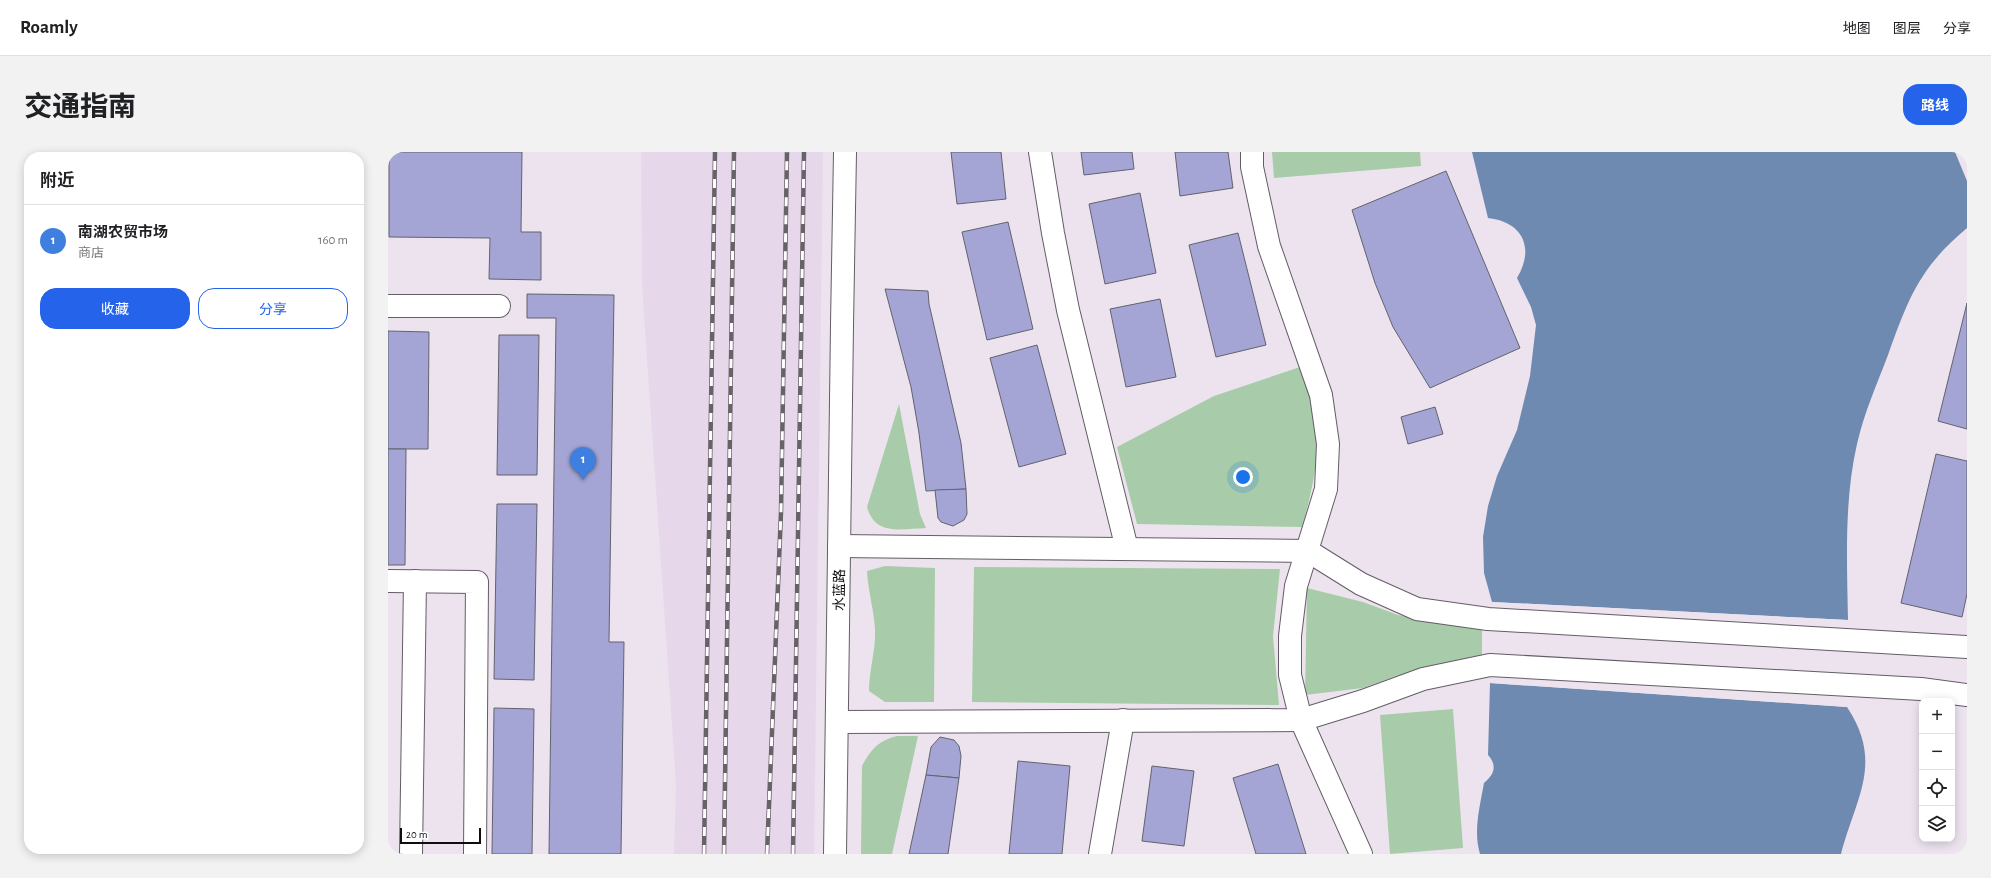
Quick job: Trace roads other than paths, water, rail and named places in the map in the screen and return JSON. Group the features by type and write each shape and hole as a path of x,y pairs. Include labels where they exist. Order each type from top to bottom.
{"street":[{"name":"水蓝路","path":"835,854 845,152"},
{"path":"1040,152 1053,233 1068,310 1127,549"},
{"path":"1252,152 1252,167 1269,246 1321,395 1327,437 1326,489 1296,586 1290,636 1290,675 1301,720 1361,854"},
{"path":"388,306 499,306"},
{"path":"839,546 1308,551 1361,584 1417,609 1488,619 1967,647"},
{"path":"388,581 476,582 475,854"},
{"path":"411,854 415,581"},
{"path":"837,722 1301,720 1363,701 1423,679 1490,665 1921,689 1967,695"},
{"path":"1100,854 1123,720"}],"water":[{"path":"1472,152 1955,152 1967,181 1967,228 1938,256 1917,285 1909,300 1863,421 1857,444 1848,509 1848,620 1492,602 1484,573 1483,537 1488,506 1497,476 1517,430 1530,376 1536,325 1531,307 1517,278 1525,257 1525,247 1522,238 1510,225 1500,220 1488,218"},
{"path":"1490,683 1847,707 1858,727 1864,746 1865,763 1864,780 1841,854 1480,854 1477,836 1479,810 1484,783 1491,776 1494,769 1493,762 1488,755"}],"railway":[{"path":"704,854 715,152"},
{"path":"724,854 734,152"},
{"path":"767,854 781,512 787,152"},
{"path":"793,854 804,152"}],"place":[{"name":"南湖农贸市场","path":"583,480"}]}
